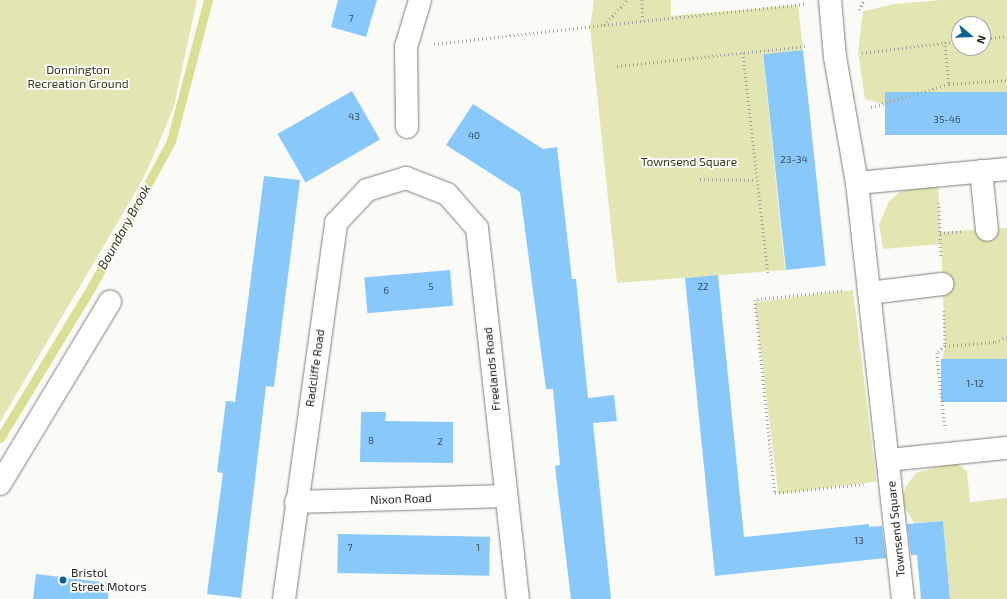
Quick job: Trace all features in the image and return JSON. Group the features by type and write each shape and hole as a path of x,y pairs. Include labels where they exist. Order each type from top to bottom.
{"street":[{"path":"407,127 406,47 420,0"},
{"name":"Townsend Square","path":"830,0 835,57 857,183 903,599"},
{"path":"857,183 1007,169"},
{"path":"981,171 987,230"},
{"name":"Freelands Road","path":"406,178 447,194 477,228 518,599"},
{"name":"Radcliffe Road","path":"284,599 296,502 336,223 367,190 406,178"},
{"path":"869,291 942,284"},
{"path":"0,484 110,302"},
{"path":"889,470 948,453 1007,448"},
{"name":"Nixon Road","path":"296,502 506,496"}],"path":[{"path":"604,25 627,0"},
{"path":"642,0 643,20"},
{"path":"406,47 830,0"},
{"path":"991,38 1007,36"},
{"path":"945,42 949,84"},
{"path":"617,66 807,46 835,57 951,42"},
{"path":"743,53 756,180 768,273"},
{"path":"870,115 870,108 949,84 1007,80"},
{"path":"700,179 756,180"},
{"path":"869,291 755,300 775,493 889,470"},
{"path":"945,346 937,353 948,453"}],"green space":[{"name":"Donnington Recreation Ground","path":"0,0 197,0 174,106 142,181 0,422"},
{"name":"Townsend Square","path":"594,0 671,0 671,16 798,5 803,50 763,55 785,270 617,283 590,27"},
{"path":"941,0 1007,0 1007,92 886,105 865,99 858,52 863,11 895,4"},
{"path":"938,182 940,232 1007,228 1007,359 941,366 945,346 941,244 883,249 879,225 889,201 900,192"},
{"path":"853,290 877,482 778,494 755,302"},
{"path":"955,462 967,471 970,502 1007,498 1007,599 950,599 943,521 914,523 901,501 906,486 916,473"}],"building":[{"path":"338,0 377,0 366,37 331,27"},
{"path":"803,50 826,266 786,270 763,54"},
{"path":"352,91 380,139 306,182 278,134"},
{"path":"885,92 1007,92 1007,135 885,135"},
{"path":"473,104 543,149 557,147 572,279 576,279 588,398 614,395 617,421 593,423 611,599 571,599 555,466 560,465 553,389 546,389 520,192 446,145"},
{"path":"264,176 300,180 274,387 266,386 241,598 207,594 223,473 217,472 226,401 235,402"},
{"path":"450,270 453,306 367,313 364,277"},
{"path":"718,275 744,537 869,524 869,527 882,526 886,558 715,576 685,278"},
{"path":"941,359 1007,359 1007,402 941,402"},
{"path":"361,412 386,412 385,421 453,422 453,463 360,462"},
{"path":"943,521 950,599 921,599 917,555 911,555 907,524"},
{"path":"338,534 490,537 489,576 337,573"},
{"name":"Bristol Street Motors","path":"36,574 109,583 108,599 33,599"}],"waterway":[{"name":"Boundary Brook","path":"0,438 91,288 171,141 208,0"}],"place":[{"name":"Bristol Street Motors","path":"63,580"}]}
